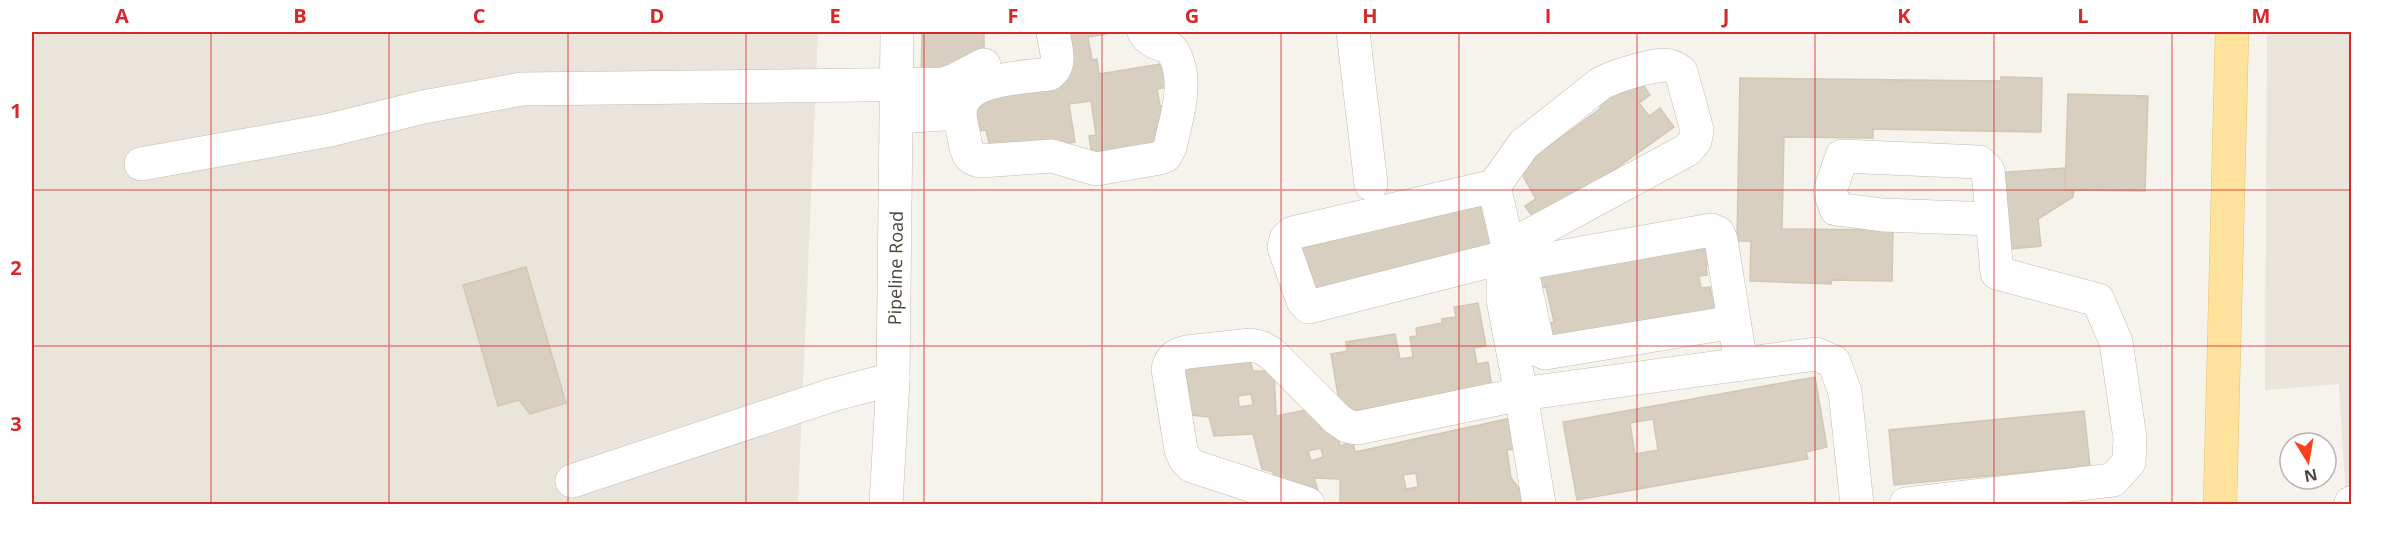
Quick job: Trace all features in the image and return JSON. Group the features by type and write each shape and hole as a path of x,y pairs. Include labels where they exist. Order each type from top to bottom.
{"main road":[{"path":"2220,504 2232,32"}],"street":[{"name":"Pipeline Road","path":"886,504 902,379 903,101 897,32"},
{"path":"903,101 910,32"},
{"path":"1053,32 1058,64 1056,70 1049,74 986,83 968,93 962,102 960,113 967,154 972,159 980,161 1052,156 1096,169 1160,159 1165,156 1170,147 1182,86 1174,52 1170,47 1157,45 1144,32"},
{"path":"1353,32 1371,184"},
{"path":"903,101 955,80 984,65"},
{"path":"1664,65 1674,67 1681,72 1697,130 1695,141 1687,150 1507,252 1309,307 1303,301 1284,247 1286,239 1293,233 1494,186 1524,144 1600,84 1610,78 1664,65"},
{"path":"141,164 330,130 423,107 522,89 903,101 960,113"},
{"path":"1494,186 1507,252 1503,267 1503,300 1518,314 1539,350 1545,353 1734,322"},
{"path":"1906,504 2113,480 2129,462 2130,438 2115,342 2098,300 1998,273 1992,219"},
{"path":"1539,504 1521,394 1518,314 1521,267 1526,263 1711,230 1718,233 1741,364"},
{"path":"1308,504 1192,465 1185,459 1168,369 1171,360 1177,354 1251,345 1260,347 1271,353 1337,419 1347,426 1357,428 1521,394 1816,354 1834,362 1845,392 1857,504"},
{"path":"572,481 832,394 902,379 908,504"}],"shaded area":[{"path":"32,32 818,32 798,504 32,504"},
{"path":"2267,32 2351,32 2351,504 2346,502 2339,384 2265,390"}],"building":[{"path":"922,32 984,32 984,56 921,80"},
{"path":"1058,32 1118,32 1088,37 1092,60 1097,59 1099,74 1172,62 1175,86 1157,89 1160,106 1165,106 1168,128 1155,130 1159,155 1093,165 1089,136 1096,135 1091,101 1069,104 1075,142 1006,152 990,147 986,130 978,131 976,125 976,108 983,106 981,94 1065,79"},
{"path":"2001,77 2042,78 2041,132 1873,129 1873,138 1784,137 1782,229 1893,230 1892,281 1832,280 1831,284 1750,281 1751,241 1737,241 1740,78 2001,81"},
{"path":"1640,80 1650,95 1639,103 1649,116 1660,108 1674,127 1538,224 1525,206 1536,199 1524,178 1522,169 1542,144 1545,149 1601,108 1596,100 1613,88 1618,95"},
{"path":"2068,94 2148,96 2145,191 2065,190"},
{"path":"2065,168 2065,190 2074,190 2073,197 2038,219 2041,246 2001,250 1995,173"},
{"path":"1485,197 1500,249 1312,303 1296,250"},
{"path":"1714,237 1718,263 1706,265 1707,275 1699,276 1701,288 1710,287 1712,298 1724,296 1727,319 1544,347 1540,325 1554,322 1546,287 1529,290 1525,269"},
{"path":"526,267 566,403 530,414 519,400 498,406 463,285"},
{"path":"1478,303 1486,346 1474,348 1477,364 1488,362 1492,387 1341,413 1331,354 1347,351 1346,342 1395,334 1400,359 1413,357 1410,337 1417,336 1416,328 1442,323 1442,319 1456,317 1454,307"},
{"path":"1248,353 1253,371 1274,371 1276,416 1316,408 1321,429 1337,426 1340,446 1353,441 1355,452 1516,417 1522,448 1507,450 1511,478 1530,503 1340,504 1340,479 1314,478 1318,491 1296,495 1275,481 1273,472 1262,469 1253,434 1214,436 1209,417 1183,414 1190,392 1188,386 1181,386 1178,366","holes":["1251,394 1253,405 1239,407 1238,396","1321,448 1323,457 1311,461 1308,451","1416,473 1418,487 1406,489 1403,475"]},
{"path":"1815,377 1827,447 1806,452 1808,459 1577,500 1563,422","holes":["1653,419 1658,450 1635,454 1630,423"]},
{"path":"2084,411 2090,466 1894,485 1889,430"}]}
